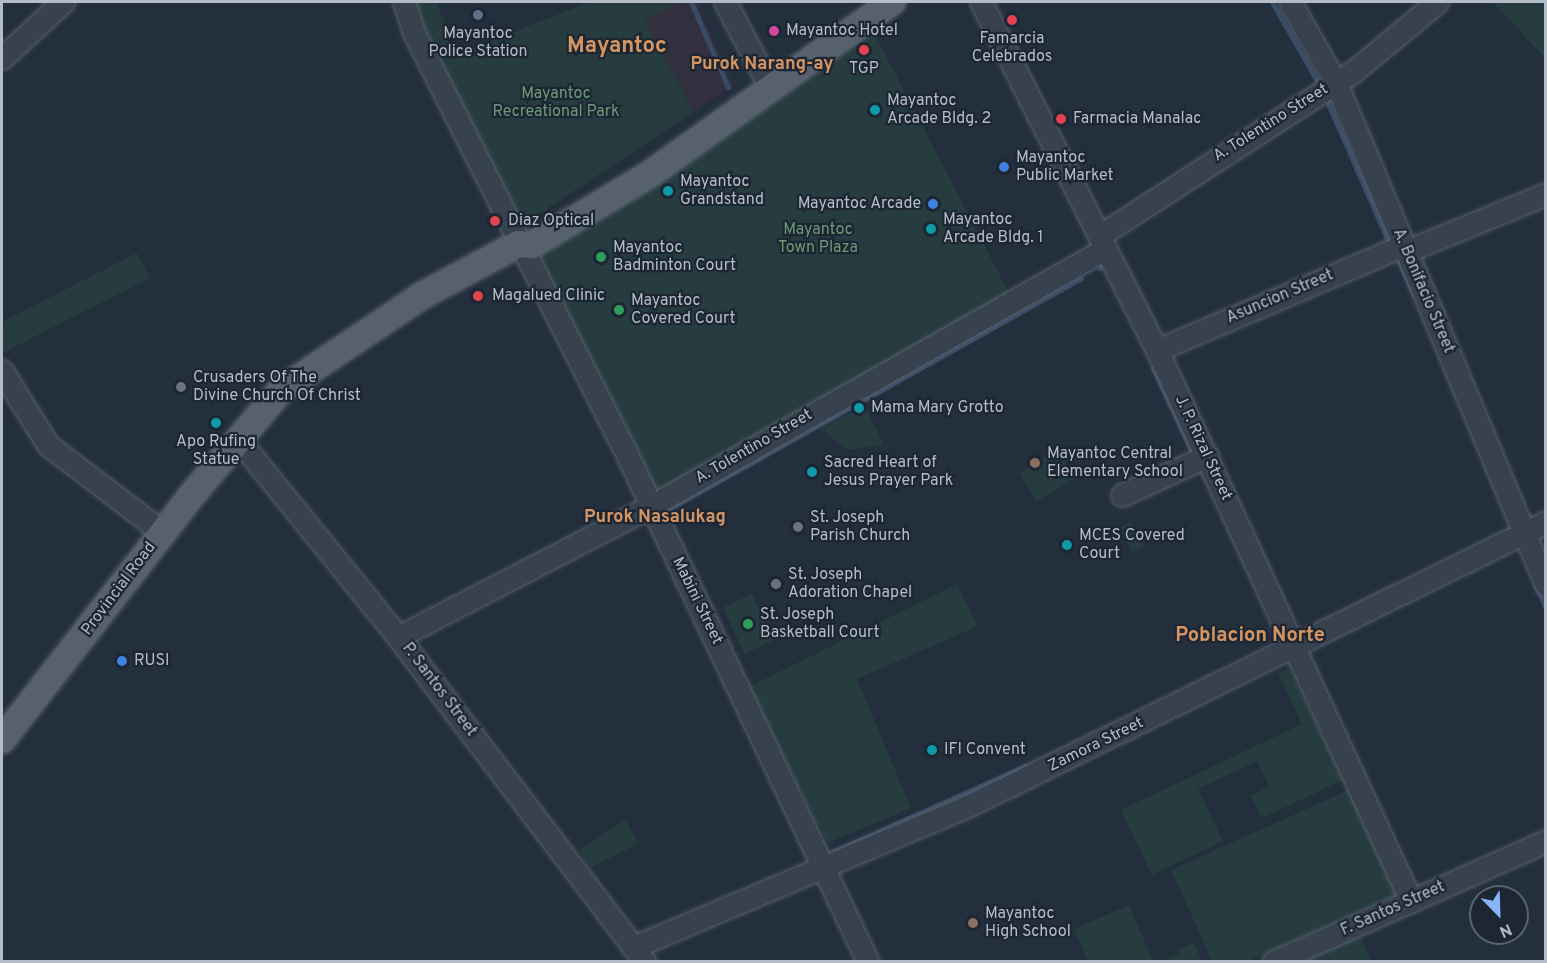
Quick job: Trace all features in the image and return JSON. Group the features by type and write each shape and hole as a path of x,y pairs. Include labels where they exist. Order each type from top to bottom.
{"main road":[{"path":"767,84 868,2"},
{"path":"767,84 892,2"},
{"name":"Provincial Road","path":"2,740 162,532 237,438 281,390 324,357 518,244 523,231 639,171 767,84"}],"street":[{"path":"2,58 63,2"},
{"name":"Mabini Street","path":"404,2 414,33 651,506 823,862 868,962"},
{"path":"725,2 767,84"},
{"name":"J. P. Rizal Street","path":"981,2 1157,350 1411,901"},
{"name":"A. Bonifacio Street","path":"1290,2 1336,83 1545,585"},
{"name":"A. Tolentino Street","path":"398,637 651,506 1102,242 1336,83 1437,2"},
{"name":"Asuncion Street","path":"1157,350 1405,248 1545,194"},
{"path":"2,371 48,445 162,532"},
{"name":"P. Santos Street","path":"237,438 398,637 640,954"},
{"path":"1122,495 1207,456"},
{"name":"Zamora Street","path":"640,954 823,862 972,804 1295,648 1545,522"},
{"name":"F. Santos Street","path":"1273,962 1545,841"}],"shaded area":[{"path":"681,2 697,2 734,85 693,112 645,20"}],"green space":[{"name":"Mayantoc Recreational Park","path":"412,2 436,2 458,53 590,2 681,2 645,20 693,112 521,226"},
{"path":"1493,2 1545,2 1545,58"},
{"name":"Mayantoc Town Plaza","path":"869,23 1010,295 657,495 534,252"},
{"path":"137,253 150,278 2,353 2,322"},
{"path":"864,405 884,445 849,450 820,429"},
{"path":"1058,450 1075,478 1036,501 1019,473"},
{"path":"1131,522 1144,547 1132,553 1119,528"},
{"path":"957,584 978,626 857,679 911,808 827,843 749,687"},
{"name":"St. Joseph Basketball Court","path":"752,594 774,640 745,654 723,608"},
{"path":"1289,668 1343,780 1262,818 1250,796 1269,786 1257,761 1198,789 1223,841 1152,875 1121,810 1302,724 1278,673"},
{"path":"1349,790 1396,895 1248,961 1212,961 1171,870"},
{"path":"625,820 639,843 590,868 579,850"},
{"path":"1129,905 1153,961 1088,961 1074,929"},
{"path":"1358,932 1371,961 1289,962"},
{"path":"1194,943 1202,961 1162,961 1179,954 1177,950"}],"waterway":[{"path":"691,2 728,87"},
{"path":"1272,2 1320,86"},
{"path":"1326,99 1389,243"},
{"path":"1399,261 1414,295"},
{"path":"665,516 663,512 1081,278"},
{"path":"1153,368 1194,456"},
{"path":"1536,586 1546,608"},
{"path":"828,854 1025,766"}],"place":[{"name":"Mayantoc Police Station","path":"478,15"},
{"name":"Famarcia Celebrados","path":"1012,20"},
{"name":"Mayantoc Hotel","path":"774,31"},
{"name":"TGP","path":"864,50"},
{"name":"Mayantoc Arcade Bldg. 2","path":"875,110"},
{"name":"Farmacia Manalac","path":"1061,119"},
{"name":"Mayantoc Public Market","path":"1004,167"},
{"name":"Mayantoc Grandstand","path":"668,191"},
{"name":"Mayantoc Arcade","path":"933,204"},
{"name":"Diaz Optical","path":"495,221"},
{"name":"Mayantoc Arcade Bldg. 1","path":"931,229"},
{"name":"Mayantoc Badminton Court","path":"601,257"},
{"name":"Magalued Clinic","path":"478,296"},
{"name":"Mayantoc Covered Court","path":"619,310"},
{"name":"Crusaders Of The Divine Church Of Christ","path":"181,387"},
{"name":"Mama Mary Grotto","path":"859,408"},
{"name":"Apo Rufing Statue","path":"216,423"},
{"name":"Mayantoc Central Elementary School","path":"1035,463"},
{"name":"Sacred Heart of Jesus Prayer Park","path":"812,472"},
{"name":"St. Joseph Parish Church","path":"798,527"},
{"name":"MCES Covered Court","path":"1067,545"},
{"name":"St. Joseph Adoration Chapel","path":"776,584"},
{"name":"St. Joseph Basketball Court","path":"748,624"},
{"name":"RUSI","path":"122,661"},
{"name":"IFI Convent","path":"932,750"},
{"name":"Mayantoc High School","path":"973,923"}],"district":[{"name":"Mayantoc","path":"617,47"},
{"name":"Purok Narang-ay","path":"762,65"},
{"name":"Purok Nasalukag","path":"655,518"},
{"name":"Poblacion Norte","path":"1250,636"}]}
